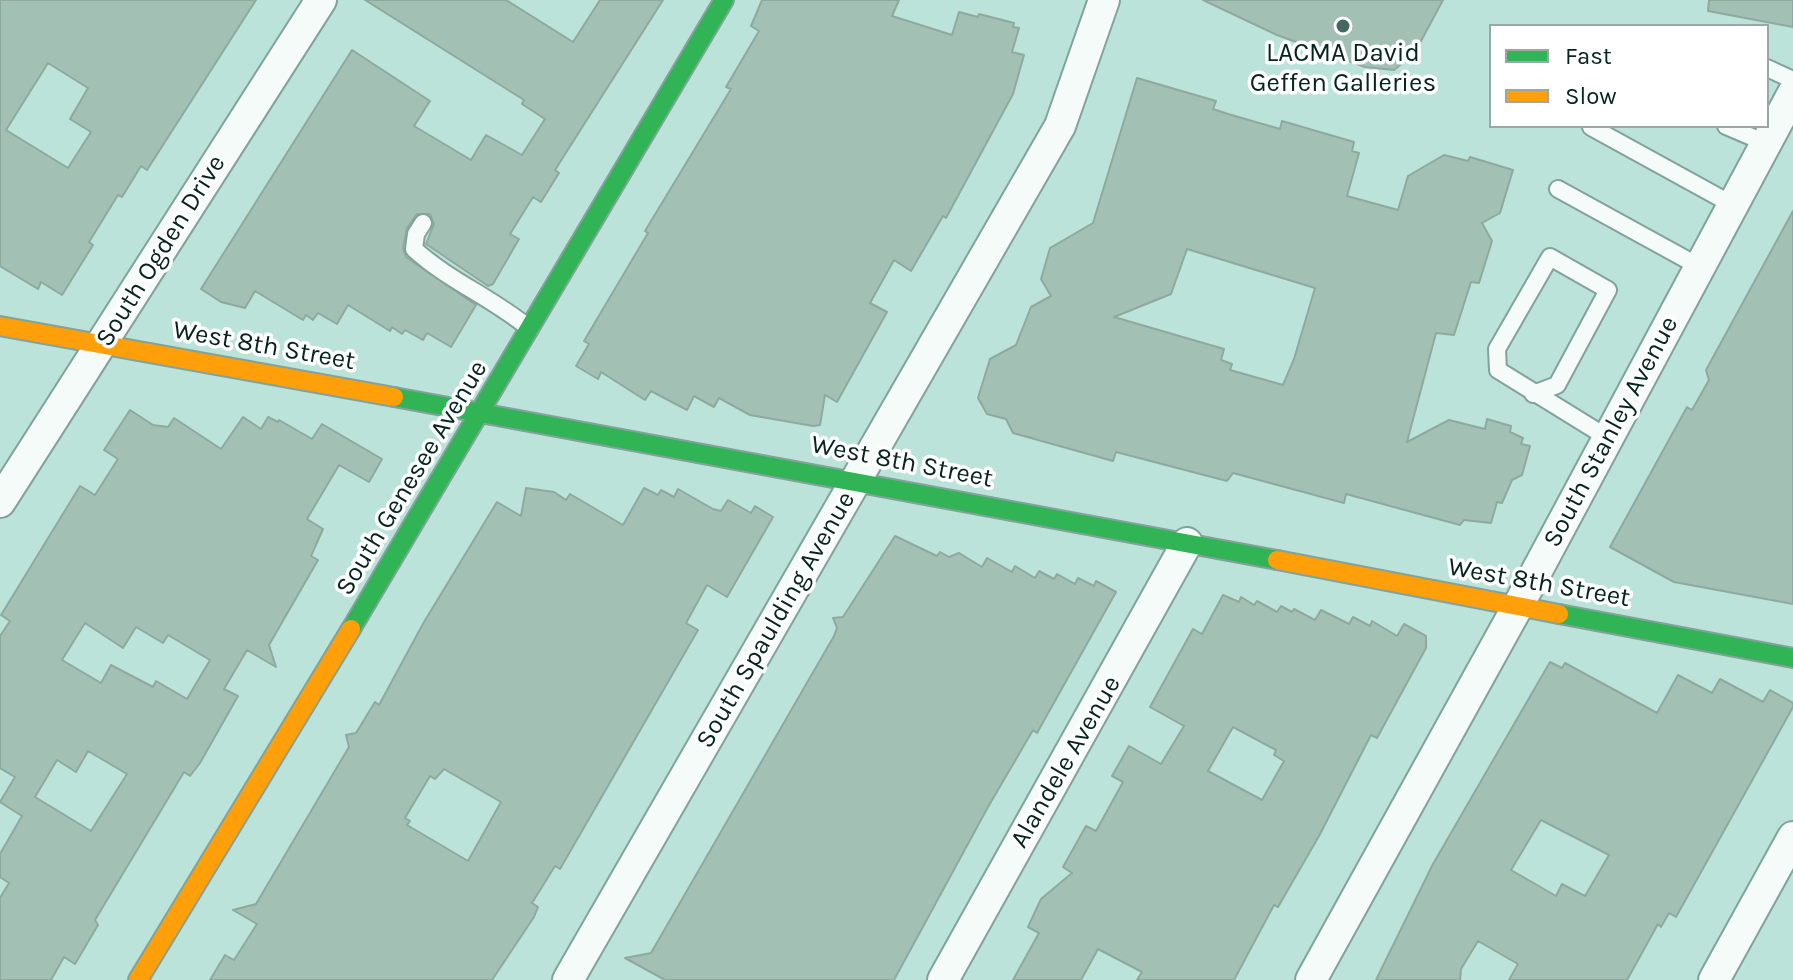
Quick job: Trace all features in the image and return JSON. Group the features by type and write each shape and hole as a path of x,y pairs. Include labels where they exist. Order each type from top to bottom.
{"street":[{"name":"South Ogden Drive","path":"0,502 321,0"},
{"name":"South Genesee Avenue","path":"138,980 483,411 724,0"},
{"name":"South Spaulding Avenue","path":"568,980 1060,126 1104,0"},
{"name":"South Stanley Avenue","path":"1311,980 1518,606 1793,93"},
{"name":"West 8th Street","path":"0,326 857,480 1793,658"},
{"name":"Alandele Avenue","path":"943,980 1187,543"},
{"path":"1714,980 1793,837"}],"lane":[{"path":"1769,69 1793,80"},
{"path":"1593,128 1733,205"},
{"path":"1731,128 1766,143"},
{"path":"1558,189 1700,267"},
{"path":"423,223 416,234 414,249 441,274 499,304 531,330"},
{"path":"1533,394 1557,385 1608,290 1550,257 1497,349 1498,370 1533,394 1608,438"}],"building":[{"path":"0,0 256,0 147,170 141,166 122,197 118,195 89,242 93,245 62,295 41,282 38,289 0,266","holes":["48,63 88,88 70,119 91,132 68,168 6,130"]},
{"path":"365,0 506,0 573,42 600,0 663,0 555,170 559,173 541,202 533,197 510,234 519,239 493,284 488,286 426,244 434,224 430,214 417,214 407,228 403,248 406,257 476,305 451,347 427,333 423,340 405,330 402,334 392,327 390,331 348,305 337,324 318,313 313,320 306,315 303,320 255,291 245,308 221,302 201,289 352,50 430,101 414,126 471,160 486,135 522,155 545,119 522,104 524,100"},
{"path":"762,0 899,0 892,16 952,35 959,12 978,17 979,14 1014,23 1013,27 1019,28 1012,52 1024,55 1013,94 946,218 943,216 911,271 894,260 870,303 887,312 837,402 825,395 820,425 813,426 750,415 719,398 714,407 694,396 687,410 651,391 645,400 601,372 598,379 576,366 589,344 584,341 648,233 645,231 731,89 726,87 759,31 751,26"},
{"name":"LACMA David Geffen Galleries","path":"1203,0 1443,0 1414,54 1394,70 1365,67 1277,35"},
{"path":"1709,0 1793,0 1793,27 1708,11"},
{"path":"1137,78 1216,101 1213,109 1228,114 1280,129 1282,121 1354,142 1352,151 1359,153 1347,196 1398,210 1408,176 1444,155 1468,161 1470,157 1513,170 1500,213 1482,223 1492,241 1479,283 1471,282 1454,335 1436,333 1407,442 1449,420 1485,429 1487,419 1511,426 1510,432 1523,438 1521,444 1530,446 1522,475 1512,480 1502,503 1497,502 1491,523 1464,520 1460,525 1346,494 1344,503 1233,473 1227,481 1116,452 1113,461 1013,433 1006,419 987,414 978,398 990,359 1016,345 1031,307 1051,296 1041,279 1050,248 1093,223","holes":["1187,249 1315,288 1283,385 1230,370 1232,364 1221,360 1224,349 1114,317 1171,294"]},
{"path":"1793,211 1793,604 1674,582 1610,547 1687,407 1692,410 1709,380 1706,370"},
{"path":"130,410 153,425 168,427 174,418 221,449 243,417 261,429 268,417 279,420 312,439 322,424 382,459 369,482 339,465 307,519 323,529 311,556 318,560 269,645 276,667 247,650 224,689 238,696 200,763 190,776 184,772 95,920 98,925 75,964 64,957 51,980 0,980 0,898 9,883 0,877 0,854 22,816 0,802 15,777 0,768 0,636 10,621 1,615 80,486 95,495 118,459 104,450","holes":["85,623 123,648 136,627 163,643 168,635 210,660 187,699 156,681 153,687 111,665 101,683 62,660","88,751 127,774 91,831 35,797 57,760 76,772"]},
{"path":"526,488 554,492 566,500 570,494 623,525 644,488 658,495 661,490 674,497 678,489 721,511 728,500 751,513 755,506 773,517 727,597 707,585 686,623 698,630 560,869 555,866 532,903 538,907 534,917 492,980 210,980 225,955 234,960 257,924 233,910 256,904 349,747 346,735 356,733 375,702 379,705 424,622 497,502 521,516","holes":["444,769 501,802 468,861 407,825 410,821 405,818 430,776 435,779"]},
{"path":"895,536 937,556 940,552 949,557 959,553 982,567 987,558 1012,572 1015,566 1035,578 1039,571 1054,579 1057,574 1075,584 1078,578 1094,586 1096,581 1116,592 1037,733 1033,730 988,807 894,980 665,980 625,958 651,953 834,636 837,628 833,618 843,617"},
{"path":"1223,595 1239,602 1241,597 1254,605 1257,601 1277,612 1281,606 1292,612 1294,609 1315,620 1321,610 1349,624 1353,617 1370,626 1372,621 1397,636 1404,624 1426,636 1426,648 1377,738 1371,735 1319,836 1278,907 1274,905 1234,980 1137,980 1142,972 1098,949 1081,980 1013,980 1039,933 1028,927 1041,899 1072,873 1063,867 1086,826 1096,831 1123,782 1112,776 1129,746 1161,764 1184,726 1150,707 1193,629 1202,634","holes":["1233,727 1276,750 1274,755 1284,761 1262,800 1208,771"]},
{"path":"1550,662 1562,668 1565,663 1657,713 1678,675 1712,693 1720,679 1763,702 1770,690 1793,703 1676,917 1669,913 1661,927 1658,924 1627,980 1509,980 1518,964 1478,941 1461,969 1460,980 1376,980 1433,864","holes":["1541,820 1609,855 1585,896 1562,884 1556,896 1511,870"]}],"traffic: fast":[{"path":"351,629 724,0"},
{"path":"394,397 1277,560"},
{"path":"1559,614 1793,658"}],"traffic: slow":[{"path":"0,326 394,397"},
{"path":"1277,560 1559,614"},
{"path":"138,980 351,629"}],"place":[{"name":"LACMA David Geffen Galleries","path":"1343,26"}]}
